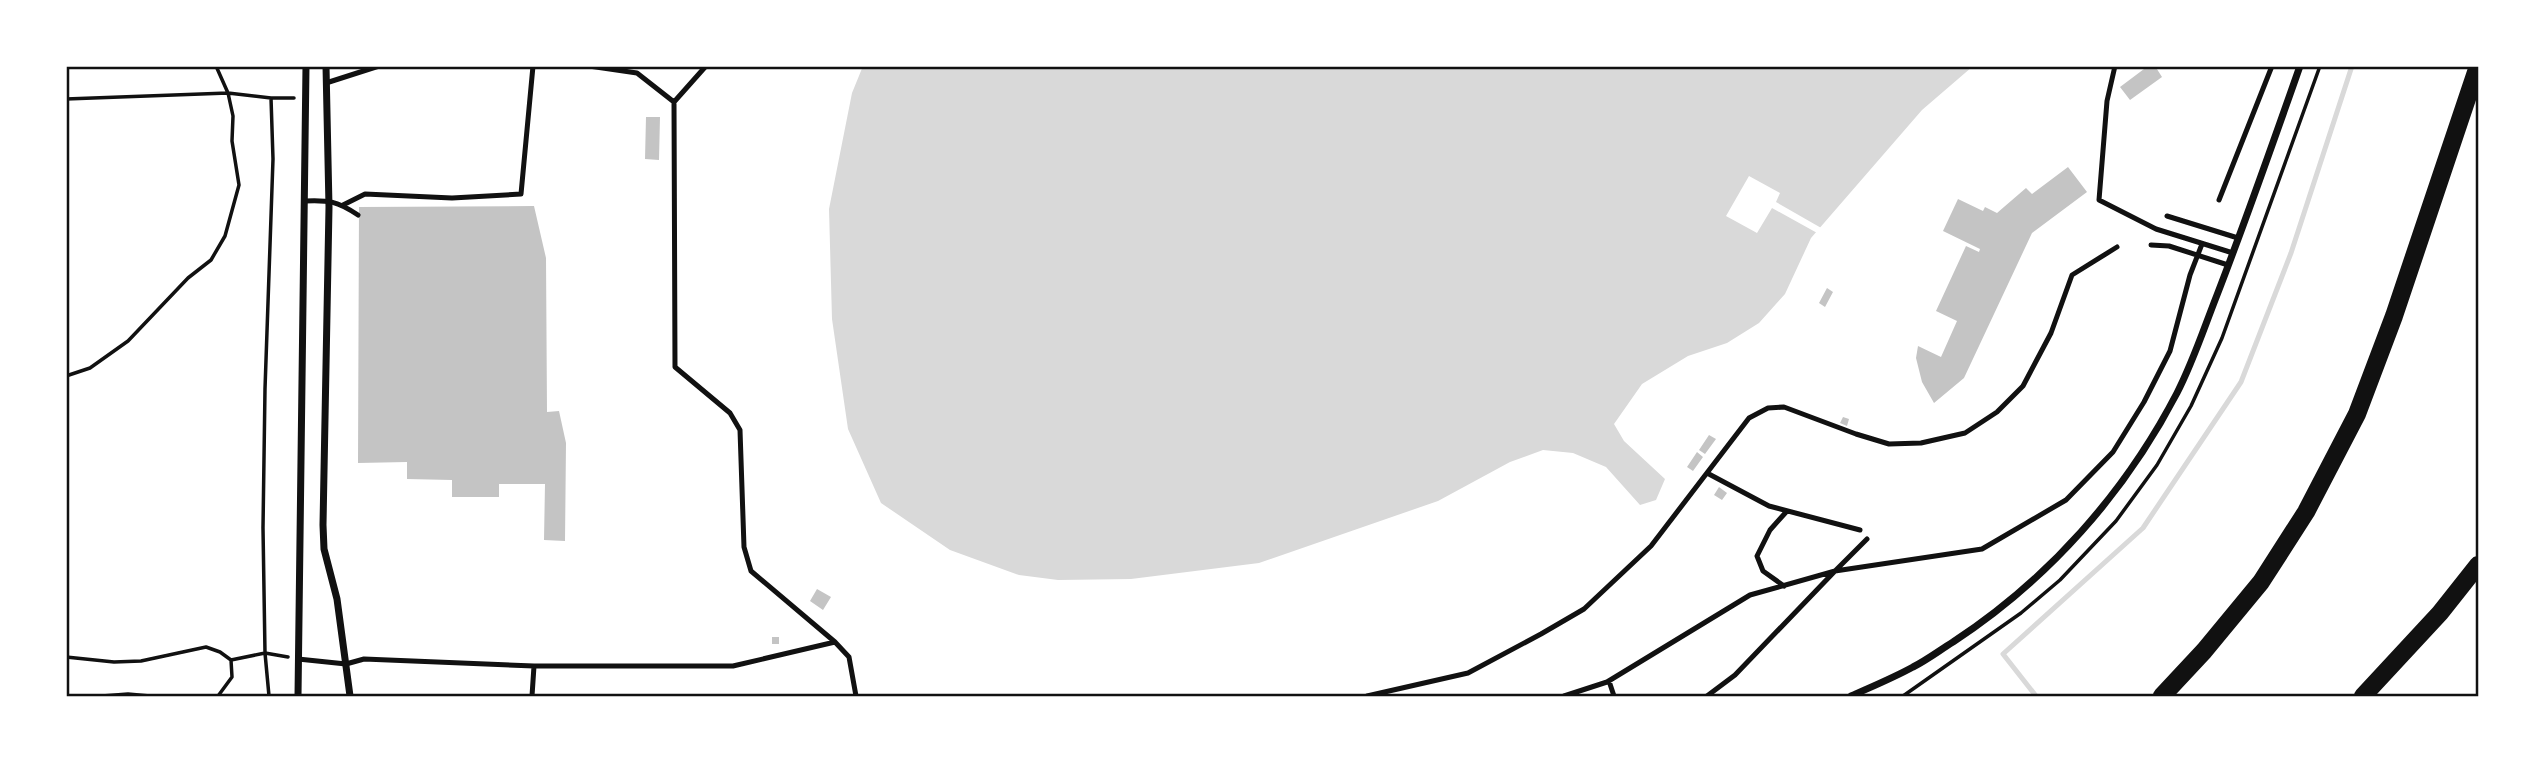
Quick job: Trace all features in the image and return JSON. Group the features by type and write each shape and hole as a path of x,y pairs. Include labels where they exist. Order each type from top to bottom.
{"highway":[{"path":"2162,696 2204,651 2261,582 2305,512 2357,414 2394,316 2478,66"},
{"path":"2363,696 2440,613 2479,565"}],"street":[{"path":"298,696 306,66"},
{"path":"326,66 328,200 323,525 324,549 337,599 350,696"},
{"path":"1851,696 1914,667 1983,622 2030,582 2097,514 2137,462 2177,393 2233,253 2300,66"}],"lane":[{"path":"326,83 379,66"},
{"path":"344,205 365,194 452,198 521,194 533,66"},
{"path":"589,66 637,73 674,102"},
{"path":"706,66 674,102 675,367 730,413 740,430 744,547 751,571 849,657 856,696"},
{"path":"2115,66 2107,101 2099,200 2156,229 2233,253"},
{"path":"2219,200 2272,66"},
{"path":"305,201 328,200 344,205 358,215"},
{"path":"2166,216 2238,238"},
{"path":"1564,696 1609,681 1750,595 1835,571 1982,549 2066,500 2113,452 2144,402 2170,351 2202,244"},
{"path":"2151,245 2169,247 2228,265"},
{"path":"1367,696 1468,673 1541,635 1584,608 1651,546 1749,418 1768,408 1784,407 1889,444 1921,443 1965,433 1997,412 2023,386 2051,332 2072,275 2117,247"},
{"path":"1707,473 1769,506 1860,530"},
{"path":"1784,586 1763,571 1757,556 1770,530 1787,511"},
{"path":"1707,696 1735,675 1867,539"},
{"path":"298,659 346,664 364,659 534,666 733,666 835,642"},
{"path":"532,696 534,666"},
{"path":"1609,681 1614,696"}],"path":[{"path":"66,376 90,368 128,341 188,278 211,260 225,236 239,186 232,141 233,116 228,93 216,66"},
{"path":"66,99 228,93 271,98 273,159 265,417 265,653 269,696"},
{"path":"66,657 114,662 141,661 206,647 231,660 265,653 298,659"},
{"path":"218,696 232,677 231,660"},
{"path":"102,696 150,696"}],"shaded area":[{"path":"863,66 1972,67 1922,110 1811,238 1785,294 1759,323 1727,343 1688,356 1642,384 1614,424 1624,441 1665,479 1656,500 1640,505 1606,467 1573,453 1543,450 1510,462 1438,501 1259,563 1131,579 1058,580 1019,575 950,550 881,503 848,429 832,319 829,209 852,93"}],"pier":[{"path":"1749,176 1780,193 1776,202 1823,229 1819,234 1772,208 1757,233 1726,216"}],"building":[{"path":"2148,66 2155,66 2162,77 2130,100 2120,87"},
{"path":"646,117 660,117 659,160 645,159"},
{"path":"2068,167 2087,192 2032,233 1964,378 1934,403 1922,382 1916,358 1918,346 1941,357 1957,321 1936,311 1966,246 1979,252 1980,249 1943,231 1958,199 1983,211 1985,207 1997,213 2026,188 2032,194"},
{"path":"534,206 546,258 547,412 559,411 566,443 565,541 544,540 545,484 499,484 499,497 452,497 452,480 407,479 407,462 358,463 359,207"},
{"path":"1827,288 1833,292 1825,307 1819,303"},
{"path":"1843,417 1849,419 1847,426 1840,423"},
{"path":"1709,435 1716,439 1705,454 1699,450"},
{"path":"1697,452 1703,457 1693,471 1687,467"},
{"path":"1719,487 1727,493 1722,500 1714,495"},
{"path":"817,589 831,597 823,610 810,601"},
{"path":"772,637 779,637 779,644 772,644"}],"waterway":[{"path":"2036,696 2003,654 2143,528 2241,382 2291,253 2352,66"}]}
